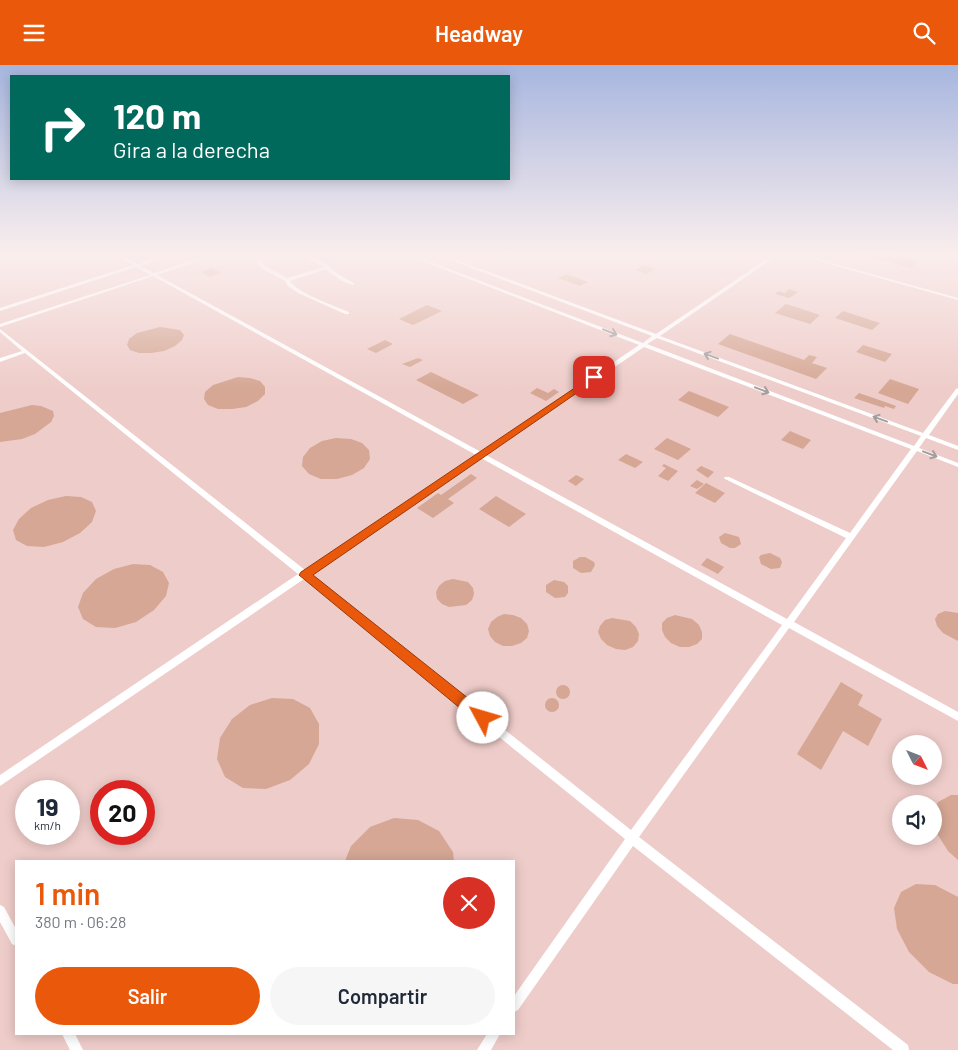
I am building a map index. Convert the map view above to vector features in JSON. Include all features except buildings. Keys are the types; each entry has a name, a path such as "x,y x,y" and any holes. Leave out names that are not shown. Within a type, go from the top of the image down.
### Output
{"lane":[{"path":"0,310 37,298"},
{"path":"0,326 85,298"},
{"path":"196,298 958,717"},
{"path":"313,298 347,313"},
{"path":"521,298 958,465"},
{"path":"556,298 958,448"},
{"path":"0,781 711,298"},
{"path":"0,330 632,837 903,1050"},
{"path":"0,360 26,351"},
{"path":"515,1005 632,837 958,390"},
{"path":"727,478 851,537"},
{"path":"0,911 15,938"},
{"path":"69,1035 77,1050"},
{"path":"483,1050 493,1035"}],"shaded area":[{"path":"0,298 958,298 958,1050 0,1050"}],"route":[{"path":"483,718 305,575 594,377"}]}
